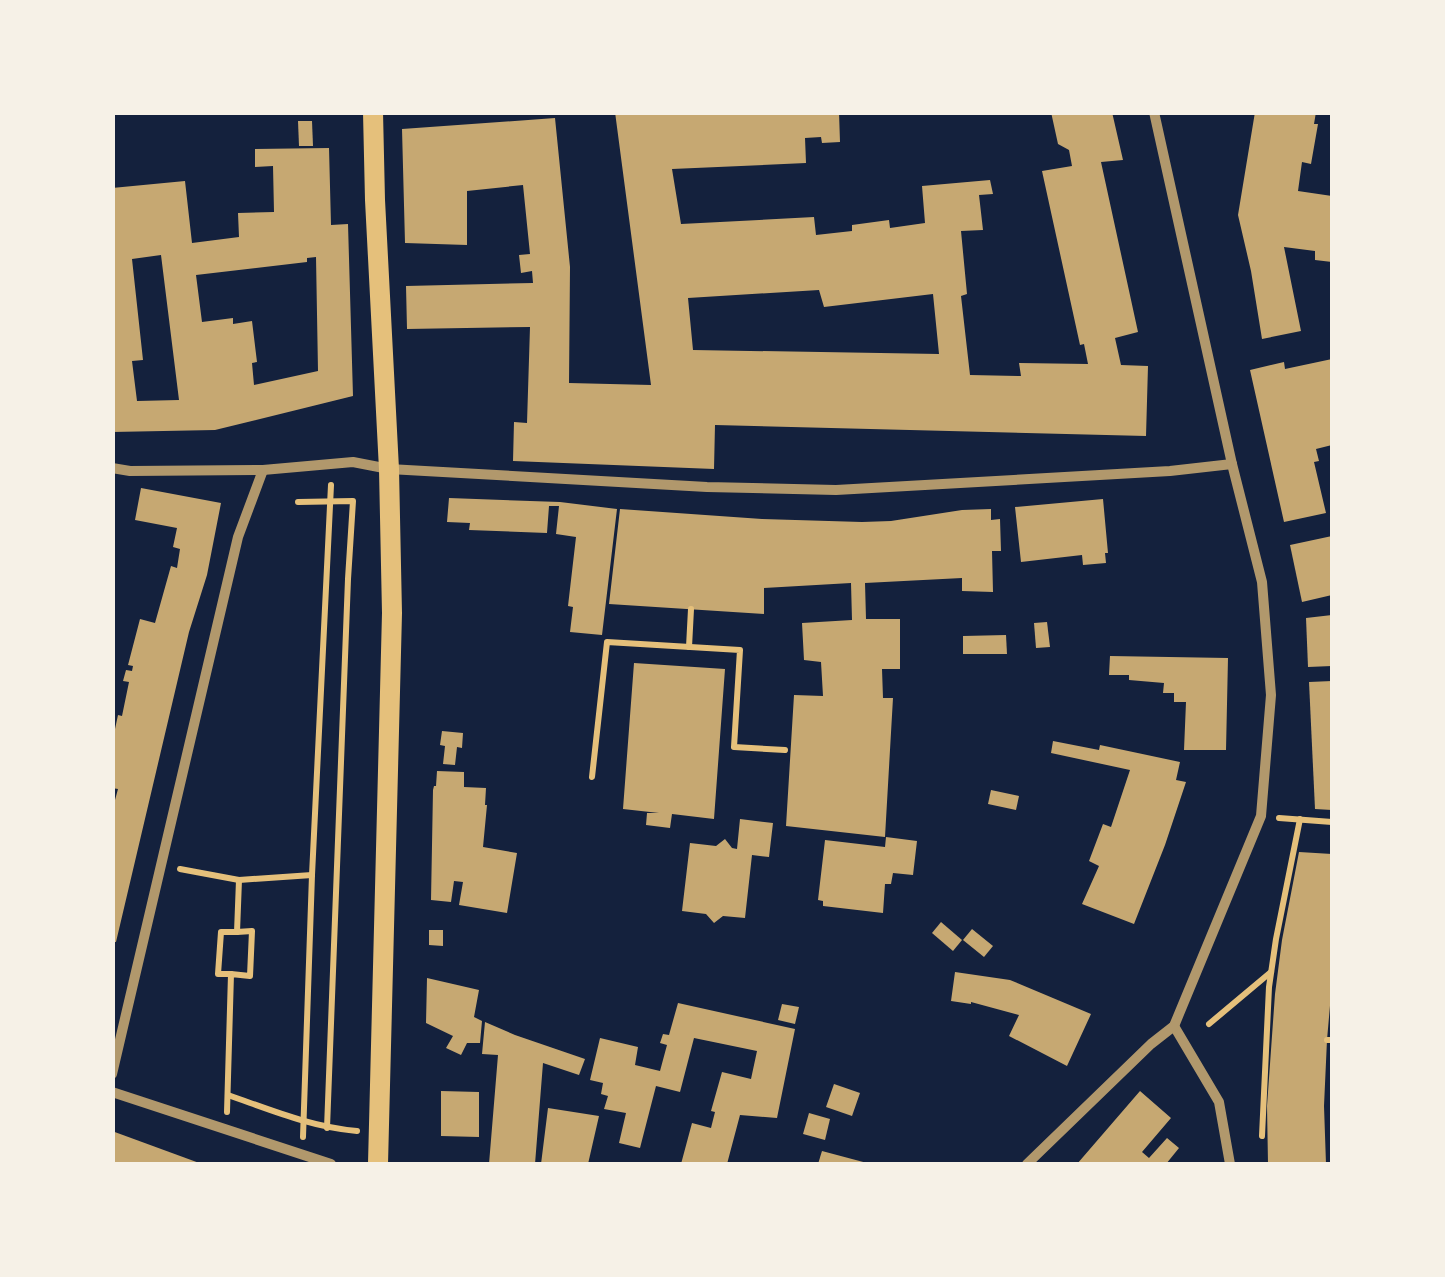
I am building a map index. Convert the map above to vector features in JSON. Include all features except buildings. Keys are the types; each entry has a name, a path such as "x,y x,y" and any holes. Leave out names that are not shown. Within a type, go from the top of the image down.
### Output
{"main road":[{"path":"373,112 392,613 378,1164"}],"street":[{"path":"1027,1164 1174,1026 1261,816 1271,694 1262,582 1154,112"},
{"path":"112,468 264,470 354,462 389,469 707,487 836,490 1232,464"},
{"path":"112,1074 238,537 264,470"},
{"path":"1174,1026 1219,1102 1230,1164"},
{"path":"112,1092 332,1164"}],"path":[{"path":"303,1155 331,464"},
{"path":"298,502 353,502 327,1128"},
{"path":"688,647 691,609"},
{"path":"592,777 607,642 740,650 734,747 785,750"},
{"path":"1261,816 1332,822"},
{"path":"1262,1136 1272,971 1300,819"},
{"path":"162,866 239,880 312,875"},
{"path":"237,932 239,880"},
{"path":"221,932 237,932 252,932 250,976 218,974 221,932"},
{"path":"1209,1024 1272,971"},
{"path":"227,1130 231,974"},
{"path":"228,1096 304,1122 363,1132"}]}
